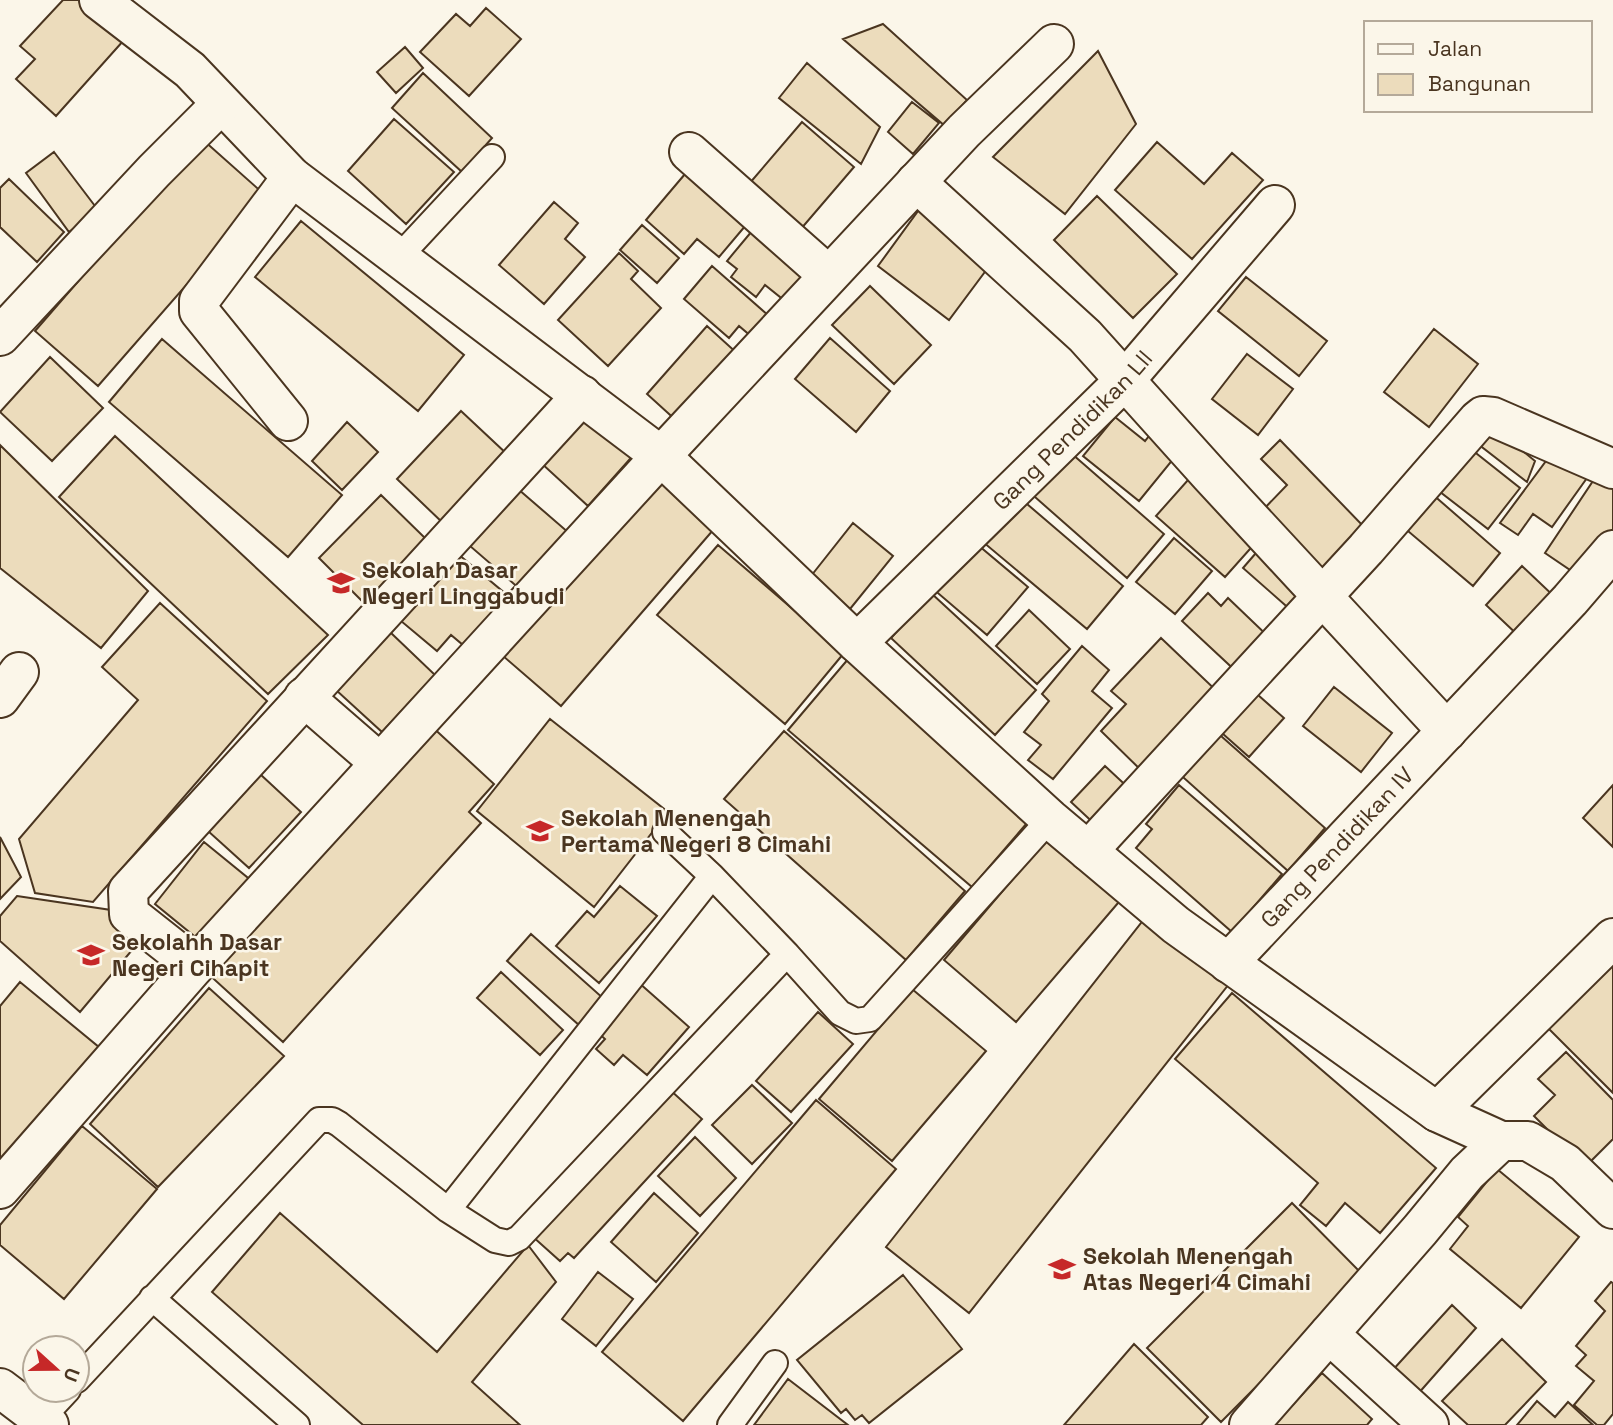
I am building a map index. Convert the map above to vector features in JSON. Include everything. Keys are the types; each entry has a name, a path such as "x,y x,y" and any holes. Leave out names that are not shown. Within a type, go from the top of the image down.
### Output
{"street":[{"path":"99,0 190,70 292,177 661,456 857,643 1050,819 1176,925 1437,1112 1501,1141 1528,1141 1565,1163 1613,1209"},
{"path":"0,1189 195,966 661,456 916,182 1054,44"},
{"path":"0,335 221,104"},
{"path":"689,152 828,275"},
{"path":"288,421 199,311 199,301 292,177"},
{"path":"916,182 1085,336 1321,597 1447,731"},
{"name":"Gang Pendidikan Lll","path":"857,643 1126,379 1275,205"},
{"path":"195,966 129,914 128,891 582,395"},
{"path":"1088,851 1366,549 1472,424 1483,416 1493,417 1613,469"},
{"name":"Gang Pendidikan IV","path":"1228,963 1570,600 1613,550"},
{"path":"304,697 380,763"},
{"path":"1437,1112 1613,938"},
{"path":"1249,1425 1467,1173 1501,1141"},
{"path":"1329,1334 1429,1425"},
{"path":"0,1388 45,1422"}],"lane":[{"path":"399,257 492,157"},
{"path":"665,832 712,876 840,1013 856,1021 870,1019 1050,819"},
{"path":"447,1210 712,876"},
{"path":"91,1365 319,1120 332,1120 339,1124 447,1210 495,1240 509,1243 519,1238 787,954"},
{"path":"152,1298 297,1425"},
{"path":"730,1425 775,1363"},
{"path":"45,1422 58,1404"}],"building":[{"path":"63,0 80,0 124,40 56,116 16,79 35,59 20,46"},
{"path":"486,8 521,39 469,96 420,52 456,14 470,26"},
{"path":"883,24 967,100 945,126 843,39"},
{"path":"405,47 423,68 396,93 377,72"},
{"path":"1098,51 1136,124 1065,214 993,157"},
{"path":"807,63 880,127 861,164 779,98"},
{"path":"423,73 492,138 462,172 392,108"},
{"path":"912,102 939,123 913,154 888,132"},
{"path":"394,119 454,172 406,224 348,171"},
{"path":"802,122 854,167 800,230 749,184"},
{"path":"202,139 265,195 98,386 35,331"},
{"path":"1157,142 1204,184 1232,153 1263,180 1192,259 1115,190"},
{"path":"54,152 98,210 69,232 26,173"},
{"path":"685,174 746,225 719,257 697,239 684,254 646,220"},
{"path":"9,179 64,232 37,262 0,227 0,188"},
{"path":"1097,196 1177,274 1133,318 1054,240"},
{"path":"554,202 578,223 565,239 585,257 544,304 499,265"},
{"path":"921,207 993,261 949,320 878,266"},
{"path":"301,221 464,355 418,411 255,277"},
{"path":"642,225 679,258 657,283 620,250"},
{"path":"752,231 806,274 785,301 765,285 756,297 731,277 737,269 727,261"},
{"path":"619,253 638,271 631,279 661,308 608,366 558,320"},
{"path":"712,266 769,316 752,337 739,326 729,338 684,299"},
{"path":"1246,277 1327,341 1299,376 1218,311"},
{"path":"870,286 931,345 894,384 832,325"},
{"path":"707,326 739,355 679,423 647,394"},
{"path":"1434,329 1478,364 1429,427 1384,392"},
{"path":"830,338 890,391 856,432 795,379"},
{"path":"162,339 342,495 288,557 109,402"},
{"path":"1247,354 1293,389 1258,435 1212,399"},
{"path":"50,357 103,408 52,461 0,412"},
{"path":"589,406 638,450 588,506 540,462"},
{"path":"461,411 509,456 444,524 397,479"},
{"path":"1115,417 1145,441 1153,431 1179,452 1139,501 1083,456"},
{"path":"347,422 378,452 342,490 312,461"},
{"path":"1492,426 1535,461 1527,482 1478,444"},
{"path":"115,436 328,635 268,694 59,497"},
{"path":"1280,440 1366,529 1319,576 1259,514 1287,485 1261,459"},
{"path":"0,445 148,591 101,648 0,568"},
{"path":"1467,446 1520,488 1488,529 1435,488"},
{"path":"1064,447 1164,534 1127,578 1027,490"},
{"path":"1552,453 1587,478 1552,527 1533,514 1518,535 1500,523"},
{"path":"648,471 714,529 561,706 495,649"},
{"path":"1196,471 1258,540 1225,577 1156,516"},
{"path":"1597,475 1613,486 1613,532 1582,578 1545,553"},
{"path":"518,489 569,533 521,590 470,546"},
{"path":"1431,493 1500,553 1473,586 1402,526"},
{"path":"381,495 427,540 365,604 319,558"},
{"path":"1020,498 1123,586 1087,629 983,542"},
{"path":"853,523 893,556 850,609 811,576"},
{"path":"1174,538 1212,571 1175,614 1136,582"},
{"path":"972,540 1028,587 987,635 932,588"},
{"path":"718,545 844,653 785,724 657,615"},
{"path":"1262,546 1311,590 1293,612 1243,568"},
{"path":"458,554 512,599 469,650 451,635 437,651 401,621"},
{"path":"1522,566 1559,601 1523,640 1486,605"},
{"path":"931,593 1036,690 995,735 891,638"},
{"path":"1208,593 1221,606 1228,598 1273,641 1240,675 1182,621"},
{"path":"160,603 267,701 93,902 35,893 19,839 138,700 102,667"},
{"path":"1029,610 1070,649 1037,684 996,646"},
{"path":"390,632 435,675 382,732 336,690"},
{"path":"1161,638 1223,697 1148,777 1101,731 1126,704 1111,691"},
{"path":"1082,646 1109,670 1092,691 1112,708 1053,779 1028,760 1041,745 1024,732 1049,701 1042,694"},
{"path":"849,658 1033,816 972,887 788,730"},
{"path":"1249,687 1284,718 1249,757 1214,726"},
{"path":"1334,687 1392,733 1361,772 1303,726"},
{"path":"550,719 668,812 594,907 477,811"},
{"path":"428,723 494,784 469,812 481,823 283,1042 205,971"},
{"path":"1212,728 1325,828 1288,871 1175,770"},
{"path":"784,731 965,891 906,960 724,799"},
{"path":"1105,766 1134,793 1100,829 1071,802"},
{"path":"260,774 301,812 249,868 208,831"},
{"path":"1179,785 1282,874 1232,932 1136,848 1152,829 1146,824"},
{"path":"1613,785 1613,847 1583,818"},
{"path":"1051,834 1124,896 1016,1022 944,960"},
{"path":"0,837 21,877 0,899"},
{"path":"204,842 253,882 204,944 155,904"},
{"path":"620,886 657,916 599,983 556,946 587,911 594,917"},
{"path":"17,896 111,910 138,943 80,1012 0,941 0,916"},
{"path":"1145,918 1229,984 969,1313 886,1247"},
{"path":"531,934 604,999 580,1026 507,961"},
{"path":"1613,963 1613,1093 1548,1028"},
{"path":"501,972 563,1030 540,1055 477,998"},
{"path":"20,982 100,1048 0,1169 0,1006"},
{"path":"638,982 689,1027 647,1075 623,1055 614,1065 596,1049 605,1039 595,1030"},
{"path":"209,988 284,1056 158,1187 90,1124"},
{"path":"912,989 986,1051 892,1161 819,1099"},
{"path":"1232,993 1436,1168 1380,1233 1345,1203 1326,1226 1300,1205 1318,1183 1175,1059"},
{"path":"818,1012 853,1044 791,1112 756,1081"},
{"path":"1566,1052 1613,1100 1613,1139 1585,1167 1534,1116 1555,1095 1538,1079"},
{"path":"752,1085 792,1123 752,1164 712,1125"},
{"path":"668,1088 702,1119 574,1258 568,1253 560,1261 532,1236"},
{"path":"816,1100 896,1169 683,1421 602,1352"},
{"path":"82,1126 157,1189 64,1299 0,1245 0,1225"},
{"path":"695,1137 736,1178 700,1216 658,1176"},
{"path":"1497,1169 1579,1237 1521,1308 1450,1249 1468,1226 1458,1217"},
{"path":"654,1193 698,1233 656,1282 611,1242"},
{"path":"1292,1203 1365,1277 1221,1422 1147,1348"},
{"path":"280,1213 437,1352 528,1245 556,1282 472,1382 520,1425 363,1425 212,1292"},
{"path":"598,1272 633,1299 596,1346 562,1319"},
{"path":"903,1275 962,1349 869,1423 862,1415 855,1420 846,1409 841,1413 797,1360"},
{"path":"1611,1282 1613,1414 1604,1425 1597,1425 1574,1405 1594,1381 1576,1366 1586,1355 1576,1346 1605,1311 1595,1301"},
{"path":"1452,1305 1476,1328 1417,1395 1391,1372"},
{"path":"1502,1339 1546,1382 1505,1425 1468,1425 1442,1401"},
{"path":"1134,1344 1208,1417 1201,1425 1064,1425"},
{"path":"1322,1373 1372,1419 1367,1425 1274,1425"},
{"path":"788,1379 848,1425 754,1425"},
{"path":"1537,1401 1555,1417 1568,1402 1593,1425 1517,1425"}],"place":[{"name":"Sekolah Dasar Negeri Linggabudi","path":"341,583"},
{"name":"Sekolah Menengah Pertama Negeri 8 Cimahi","path":"540,831"},
{"name":"Sekolahh Dasar Negeri Cihapit","path":"91,955"},
{"name":"Sekolah Menengah Atas Negeri 4 Cimahi","path":"1062,1269"}]}
